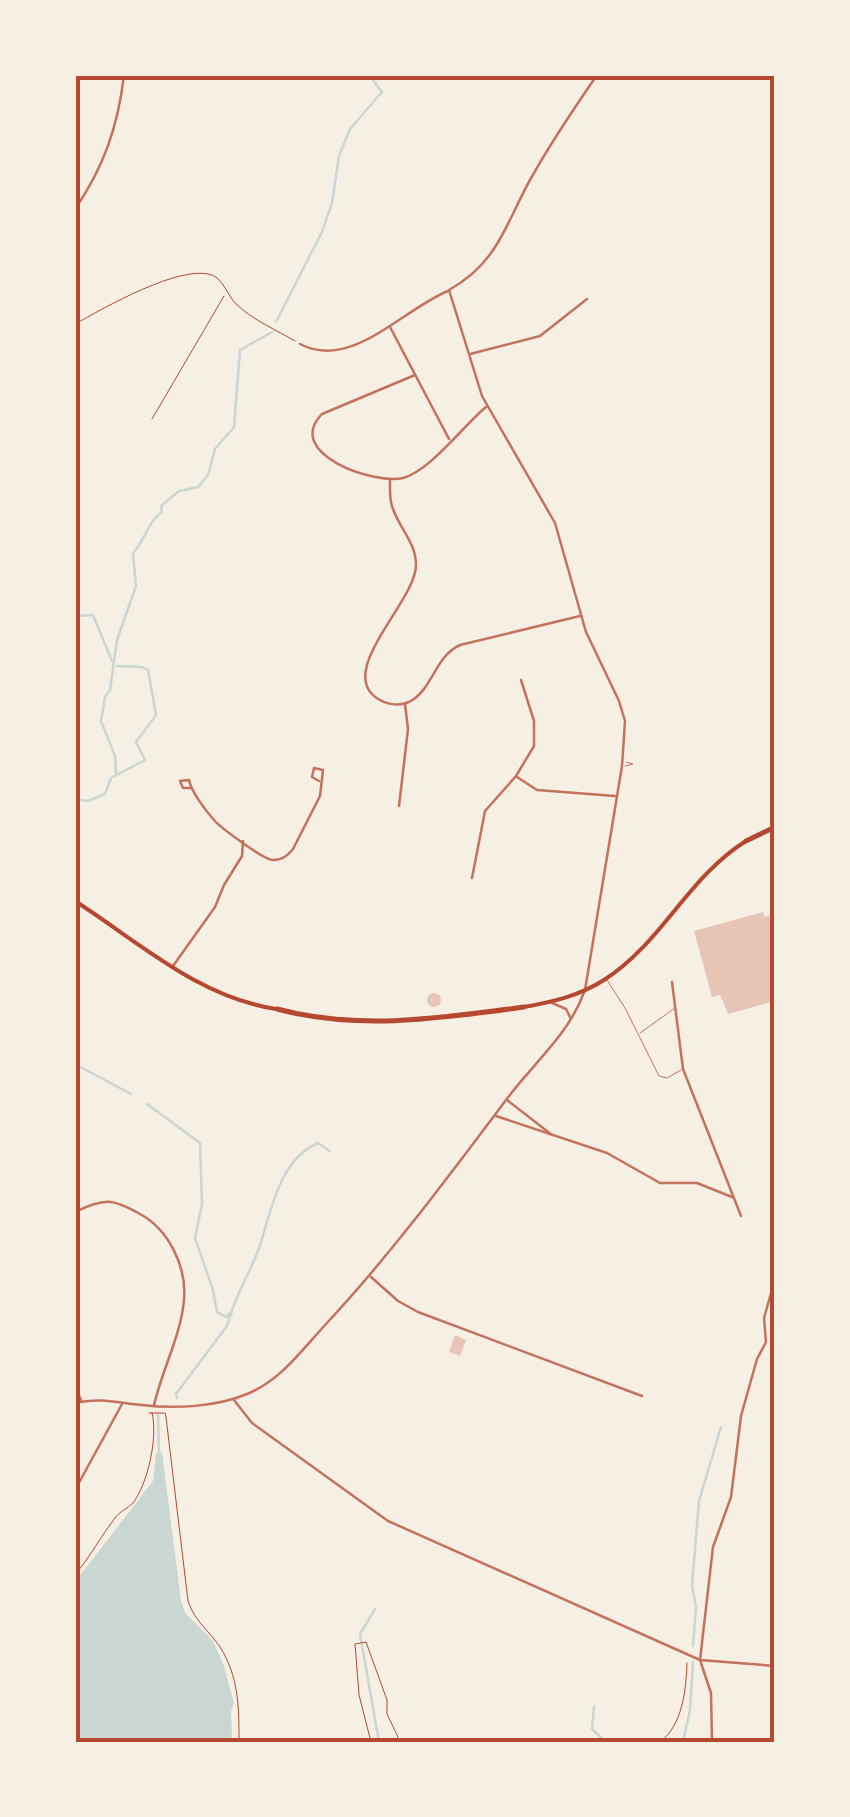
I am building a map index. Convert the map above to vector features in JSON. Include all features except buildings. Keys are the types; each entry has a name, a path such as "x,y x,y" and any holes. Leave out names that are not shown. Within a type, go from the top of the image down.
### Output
{"highway":[{"path":"746,841 775,827"},
{"path":"277,1009 346,1019 409,1021 524,1007"}],"main road":[{"path":"524,1007 584,990 606,978 642,946 711,866 746,841"},
{"path":"75,901 172,967 223,995 277,1009"}],"street":[{"path":"75,210 110,143 124,75"},
{"path":"300,344 314,351 339,350 357,344 449,290 483,265 497,249 533,174 598,75"},
{"path":"75,1403 153,1406 233,1399 278,1376 418,1220 506,1099 572,1021 584,990 622,764 626,731 623,710 581,616 551,514 487,406 449,290"},
{"path":"468,354 540,336 586,299"},
{"path":"388,324 449,441"},
{"path":"415,376 322,414 314,422 313,442 319,453 390,479 415,473 487,406"},
{"path":"390,479 392,506 414,548 416,574 370,655 364,674 376,698 405,704 422,691 439,662 453,648 581,616"},
{"path":"472,878 485,811 516,776 536,734 521,680"},
{"path":"400,806 408,729 405,704"},
{"path":"516,776 538,790 617,796"},
{"path":"190,788 217,823 256,854 271,860 288,856 320,796 320,781"},
{"path":"172,967 215,907 242,856 244,841"},
{"path":"242,856 256,854"},
{"path":"672,982 684,1069 741,1216"},
{"path":"550,1002 566,1009 572,1021"},
{"path":"506,1099 553,1136"},
{"path":"494,1116 625,1161 660,1183 688,1181 732,1198"},
{"path":"75,1212 104,1200 114,1202 150,1219 170,1240 185,1298 153,1406"},
{"path":"370,1276 418,1313 642,1396"},
{"path":"712,1742 711,1693 700,1660 713,1547 731,1496 747,1388 766,1342 764,1318 775,1279"},
{"path":"766,1342 775,1343"},
{"path":"75,1386 81,1402"},
{"path":"233,1399 252,1423 388,1521 700,1660 775,1666"},
{"path":"75,1490 122,1402"}],"lane":[{"path":"606,978 659,1076 667,1078 684,1069"},
{"path":"638,1035 676,1007"}],"path":[{"path":"75,324 150,285 212,275 239,307 300,344"},
{"path":"152,419 226,293"},
{"path":"146,1411 166,1416 188,1600 191,1611 219,1646 234,1676 239,1742"},
{"path":"75,1575 116,1515 138,1494 152,1457 152,1414"},
{"path":"371,1742 359,1695 355,1644 364,1642 387,1700 386,1714 398,1737 393,1742"},
{"path":"660,1742 669,1736 686,1691 688,1655"}],"shaded area":[{"path":"162,1452 181,1601 185,1613 213,1641 224,1666 234,1703 232,1742 75,1742 75,1582 153,1481 156,1453"}],"waterway":[{"path":"276,322 322,232 332,203 339,156 350,129 382,92 369,75"},
{"path":"116,774 115,756 101,721 117,640 136,586 133,553 162,512 161,506 179,491 198,487 208,475 215,449 234,427 240,350 272,332"},
{"path":"75,616 93,615 112,661"},
{"path":"75,799 88,801 105,794 111,778 145,760 136,742 156,715 148,670 117,666"},
{"path":"75,1064 131,1094"},
{"path":"147,1104 200,1143 202,1204 195,1238 217,1312 226,1317 232,1311 227,1326 176,1394 177,1398"},
{"path":"232,1310 284,1176 304,1151 318,1143 330,1151"},
{"path":"158,1414 159,1453"},
{"path":"693,1646 696,1607 692,1586 699,1501 721,1427"},
{"path":"375,1609 360,1634 379,1742"},
{"path":"683,1742 693,1662"},
{"path":"594,1706 592,1729 606,1742"}]}
